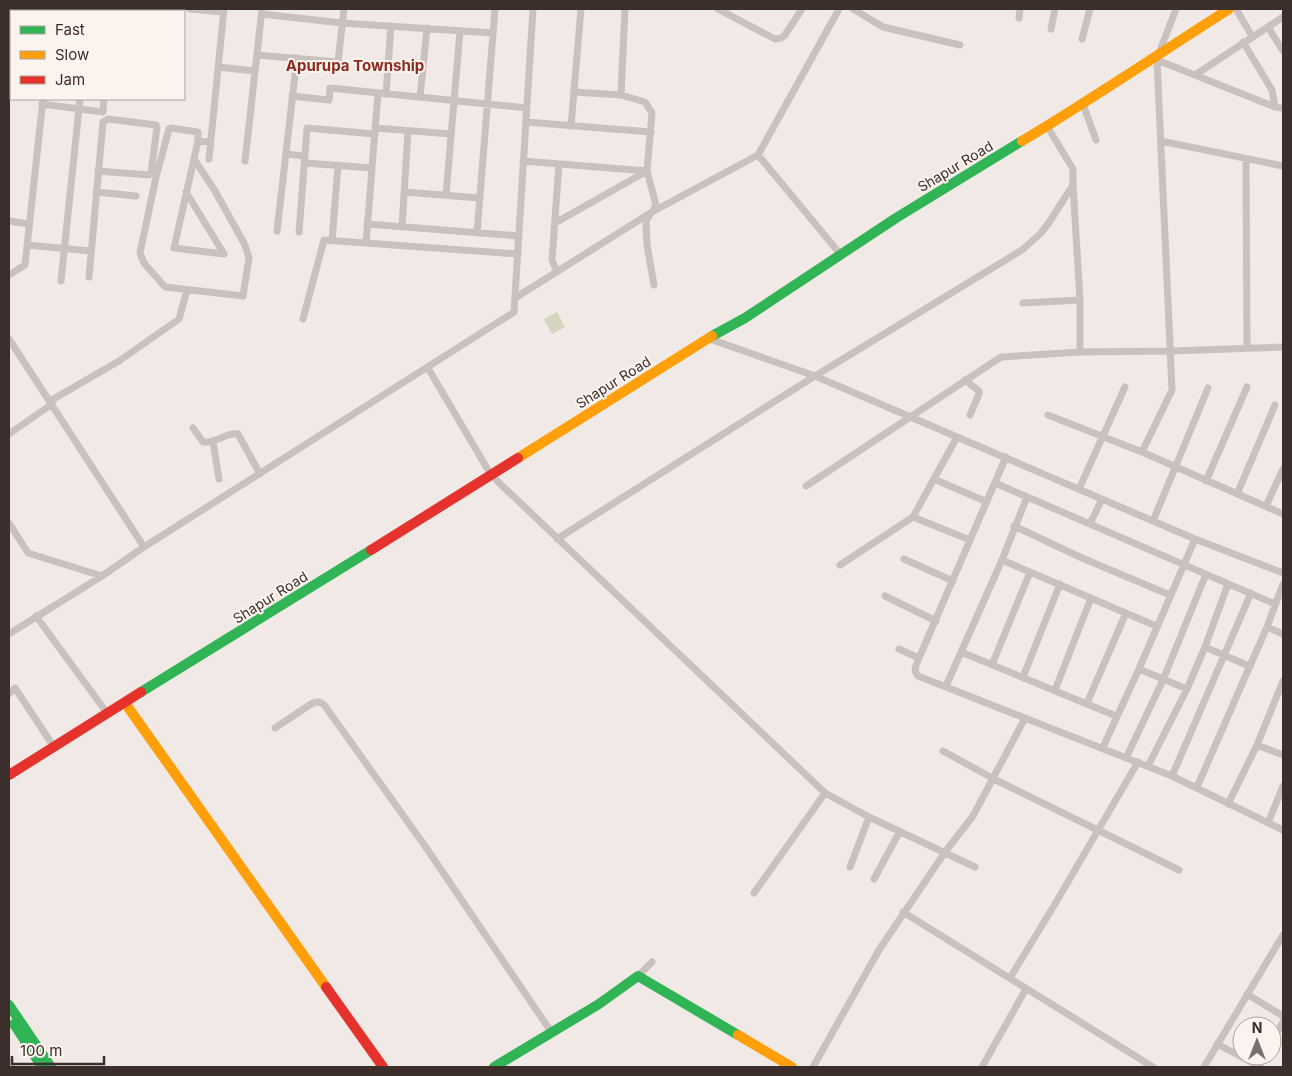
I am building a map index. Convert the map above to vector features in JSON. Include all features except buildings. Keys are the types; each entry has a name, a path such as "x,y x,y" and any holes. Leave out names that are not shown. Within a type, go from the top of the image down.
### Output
{"street":[{"path":"190,9 223,10 209,159"},
{"path":"257,54 338,62 344,9"},
{"path":"478,233 495,9"},
{"path":"9,634 514,312 533,9"},
{"path":"571,126 581,9"},
{"path":"621,96 625,9"},
{"path":"718,9 774,38 781,38 802,9"},
{"path":"515,298 652,212 758,156 839,9"},
{"path":"853,9 883,27 960,45"},
{"path":"1018,18 1020,9"},
{"path":"1051,29 1056,9"},
{"path":"1082,38 1090,9"},
{"path":"1142,452 1172,390 1157,56 1175,9 1167,9"},
{"name":"Shapur Road","path":"9,775 708,338 744,318 896,218 1083,104 1229,9"},
{"path":"1236,9 1252,36"},
{"path":"245,161 262,11 342,24 493,33"},
{"path":"1195,75 1283,17"},
{"path":"366,243 375,131 391,26"},
{"path":"1268,27 1283,51"},
{"path":"420,97 427,28"},
{"path":"446,195 460,31"},
{"path":"1243,42 1272,90 1275,107"},
{"path":"1157,56 1195,75 1275,107 1283,108"},
{"path":"277,231 297,58"},
{"path":"218,67 255,71"},
{"path":"292,96 329,100 330,88 527,108"},
{"path":"574,92 621,96 645,102 652,113 647,171 656,205 646,221 647,245 654,286"},
{"path":"61,281 80,100"},
{"path":"9,275 25,265 42,102 102,112 104,100"},
{"path":"1083,104 1096,140"},
{"path":"89,277 96,192 98,171 103,122 105,120 156,125 151,174 98,171"},
{"path":"526,122 651,132"},
{"path":"1047,126 1073,169 1080,300 1080,352"},
{"path":"298,232 308,128 451,134"},
{"path":"194,159 215,191 245,245 250,258 243,296 165,287 144,263 140,249 169,129 211,133"},
{"path":"402,227 408,131"},
{"path":"186,192 224,254 174,248 186,192 198,141 198,132"},
{"path":"198,141 210,142"},
{"path":"1162,141 1283,166"},
{"path":"286,154 305,160 372,168"},
{"path":"758,156 842,255"},
{"path":"1246,159 1247,348"},
{"path":"523,161 647,171"},
{"path":"557,272 552,260 559,164"},
{"path":"332,241 338,165"},
{"path":"555,223 647,171"},
{"path":"558,539 815,376 1022,250 1048,224 1073,185"},
{"path":"96,192 136,196"},
{"path":"404,192 480,198"},
{"path":"9,221 29,224"},
{"path":"367,224 519,236"},
{"path":"303,319 324,240 518,254"},
{"path":"27,245 91,251"},
{"path":"9,434 51,403 119,361 179,319 187,290"},
{"path":"1023,304 1080,300"},
{"path":"708,338 815,376 1195,539 1283,573"},
{"path":"9,339 144,547"},
{"path":"806,486 1001,357 1080,352 1283,347"},
{"path":"428,368 491,475 825,793 869,817 975,866"},
{"path":"966,380 980,394 970,415"},
{"path":"1079,489 1125,387"},
{"path":"1206,481 1247,387"},
{"path":"1153,521 1174,466 1208,388"},
{"path":"1237,494 1275,405"},
{"path":"1048,415 1142,452 1283,514"},
{"path":"193,428 203,442 212,442 233,433 238,434 260,474"},
{"path":"840,565 913,517 957,437"},
{"path":"212,442 219,478"},
{"path":"1006,458 919,658 915,669 918,676 1103,747 1172,776 1283,830"},
{"path":"1266,506 1283,469"},
{"path":"934,479 987,502"},
{"path":"995,483 1275,604"},
{"path":"946,686 1002,560 1027,497"},
{"path":"1090,524 1102,499"},
{"path":"913,517 970,540"},
{"path":"9,523 28,553 102,576"},
{"path":"1014,526 1082,558 1170,595"},
{"path":"1103,747 1195,539"},
{"path":"904,559 953,581"},
{"path":"1002,560 1156,626"},
{"path":"992,665 1030,572"},
{"path":"1126,758 1163,680 1206,574"},
{"path":"1023,677 1060,584"},
{"path":"1148,766 1187,689 1228,584"},
{"path":"1196,787 1267,627 1283,584"},
{"path":"1172,776 1251,593"},
{"path":"885,596 936,621"},
{"path":"1055,690 1091,598"},
{"path":"1086,703 1126,613"},
{"path":"36,616 107,713"},
{"path":"1267,627 1283,634"},
{"path":"1205,647 1249,666"},
{"path":"899,649 919,658"},
{"path":"961,652 1116,716"},
{"path":"1139,669 1187,689"},
{"path":"1228,804 1257,745 1283,681"},
{"path":"10,692 15,688 54,747"},
{"path":"275,728 316,701 321,702 425,846 552,1032"},
{"path":"125,702 383,1067"},
{"path":"813,1067 879,950 903,912 973,816 1025,718"},
{"path":"1257,745 1283,754"},
{"path":"943,751 994,779 1179,870"},
{"path":"1010,978 1138,762"},
{"path":"1268,823 1283,786"},
{"path":"754,893 825,793"},
{"path":"850,867 869,817"},
{"path":"874,880 900,831"},
{"path":"903,912 1153,1067"},
{"path":"1204,1067 1283,935"},
{"path":"494,1067 599,1004 638,976 652,962"},
{"path":"638,976 792,1067"},
{"path":"982,1067 1026,989"},
{"path":"1247,994 1283,1016"},
{"path":"9,1005 51,1067"},
{"path":"10,1021 42,1067"},
{"path":"1217,1044 1232,1052"},
{"path":"9,1062 12,1067"}],"green space":[{"path":"557,312 565,327 552,334 544,319"}],"traffic: fast":[{"path":"712,336 745,318 896,218 1022,141"},
{"path":"141,692 371,550"},
{"path":"494,1067 599,1004 638,976 738,1035"},
{"path":"9,1005 51,1067"},
{"path":"14,1024 42,1067"}],"traffic: slow":[{"path":"1022,141 1229,9"},
{"path":"518,458 712,336"},
{"path":"125,703 326,987"},
{"path":"738,1035 792,1067"}],"traffic: jam":[{"path":"371,550 518,458"},
{"path":"9,775 141,692"},
{"path":"326,987 383,1067"}],"district":[{"name":"Apurupa Township","path":"355,65"}]}
